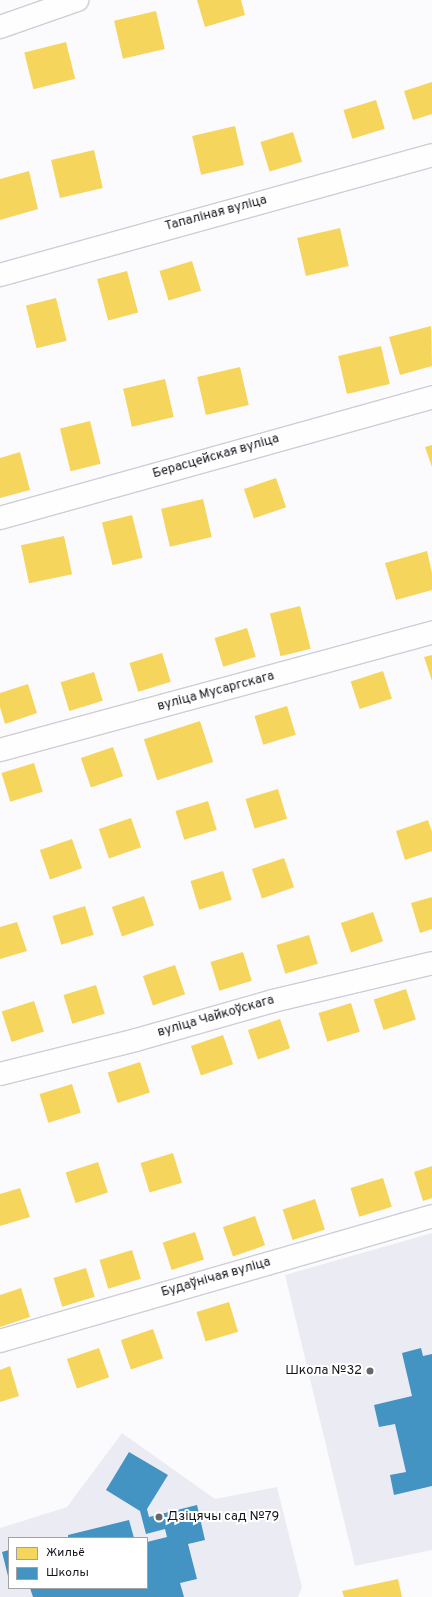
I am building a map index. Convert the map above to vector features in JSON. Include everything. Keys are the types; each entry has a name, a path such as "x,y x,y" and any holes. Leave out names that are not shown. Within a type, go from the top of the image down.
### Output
{"street":[{"path":"0,26 77,0"},
{"name":"Тапаліная вуліца","path":"0,275 432,155"},
{"name":"Берасцейская вуліца","path":"0,518 432,397"},
{"name":"вуліца Мусаргскага","path":"0,750 432,633"},
{"name":"вуліца Чайкоўскага","path":"0,1074 136,1040 273,1001 432,963"},
{"name":"Будаўнічая вуліца","path":"0,1341 432,1216"}],"shaded area":[{"name":"Школа №32","path":"432,1233 432,1550 355,1566 285,1275"},
{"name":"Дзіцячы сад №79","path":"122,1433 215,1499 277,1487 302,1587 298,1597 0,1597 0,1528 67,1507"}],"building: Жильё":[{"path":"197,0 241,0 245,15 205,27"},
{"path":"156,11 165,49 123,59 114,21"},
{"path":"66,42 75,79 33,89 24,52"},
{"path":"432,82 432,114 413,120 404,91"},
{"path":"376,100 385,129 352,139 343,110"},
{"path":"235,126 244,165 201,175 192,136"},
{"path":"293,132 302,162 270,172 260,142"},
{"path":"94,150 103,188 60,198 51,160"},
{"path":"29,171 38,209 0,220 0,179"},
{"path":"340,228 349,266 306,276 297,238"},
{"path":"192,261 201,291 169,301 159,271"},
{"path":"127,271 138,313 108,321 97,279"},
{"path":"56,298 67,341 37,348 26,305"},
{"path":"431,326 432,366 400,375 389,337"},
{"path":"381,346 390,384 347,394 338,356"},
{"path":"240,367 249,405 206,415 197,377"},
{"path":"165,379 174,417 132,427 123,389"},
{"path":"90,421 101,464 71,471 60,428"},
{"path":"432,445 432,467 425,447"},
{"path":"20,452 30,490 0,498 0,458"},
{"path":"276,478 286,507 254,518 244,489"},
{"path":"203,499 212,537 170,547 161,509"},
{"path":"132,515 143,558 113,565 102,522"},
{"path":"64,536 72,574 29,583 21,545"},
{"path":"427,551 432,573 432,590 396,600 385,563"},
{"path":"300,606 311,649 281,656 270,613"},
{"path":"247,628 256,657 223,667 214,638"},
{"path":"162,653 171,682 138,692 129,663"},
{"path":"432,655 432,681 424,657"},
{"path":"383,671 392,699 360,709 351,682"},
{"path":"94,672 103,701 69,711 61,682"},
{"path":"28,684 37,713 5,724 0,707 0,693"},
{"path":"287,706 296,735 263,745 254,716"},
{"path":"200,721 213,762 157,780 144,739"},
{"path":"113,747 123,776 91,787 81,758"},
{"path":"34,763 43,792 10,802 1,773"},
{"path":"278,789 287,819 255,829 245,799"},
{"path":"208,801 217,830 184,840 175,811"},
{"path":"131,818 141,847 109,858 99,829"},
{"path":"428,820 432,832 432,851 405,860 396,831"},
{"path":"72,839 82,868 50,879 40,850"},
{"path":"284,858 294,887 262,898 252,869"},
{"path":"223,871 232,900 199,910 190,881"},
{"path":"144,896 154,925 122,936 112,907"},
{"path":"432,897 432,929 420,933 411,903"},
{"path":"85,906 94,935 61,945 52,916"},
{"path":"373,912 383,941 351,952 341,923"},
{"path":"17,922 27,951 0,959 0,927"},
{"path":"309,935 318,964 285,974 276,945"},
{"path":"243,952 252,981 219,991 210,962"},
{"path":"175,965 185,994 153,1005 143,976"},
{"path":"96,985 105,1014 72,1024 63,995"},
{"path":"406,989 416,1019 384,1030 374,1000"},
{"path":"34,1001 44,1031 12,1042 2,1012"},
{"path":"351,1003 360,1032 327,1042 318,1013"},
{"path":"280,1019 290,1048 258,1059 248,1030"},
{"path":"223,1035 233,1064 201,1075 191,1046"},
{"path":"140,1062 150,1092 118,1103 108,1073"},
{"path":"72,1084 81,1113 48,1123 39,1094"},
{"path":"173,1153 182,1183 150,1193 140,1163"},
{"path":"98,1162 108,1192 76,1203 66,1173"},
{"path":"432,1166 432,1198 423,1201 414,1172"},
{"path":"383,1178 392,1207 359,1217 350,1188"},
{"path":"20,1188 30,1217 0,1226 0,1194"},
{"path":"315,1199 325,1229 293,1240 283,1210"},
{"path":"255,1216 265,1245 233,1256 223,1227"},
{"path":"195,1232 204,1260 172,1270 163,1243"},
{"path":"132,1250 141,1279 108,1289 99,1260"},
{"path":"86,1268 95,1297 62,1307 53,1278"},
{"path":"21,1288 30,1317 0,1327 0,1295"},
{"path":"229,1302 238,1332 206,1342 196,1312"},
{"path":"153,1329 163,1358 131,1369 121,1340"},
{"path":"99,1348 109,1377 77,1388 67,1359"},
{"path":"10,1366 19,1396 0,1402 0,1370"},
{"path":"398,1579 402,1597 344,1597 342,1591"}],"building: Школы":[{"path":"421,1348 423,1356 432,1354 432,1486 394,1495 390,1475 406,1472 395,1424 379,1427 374,1405 412,1396 402,1353"},
{"path":"129,1452 168,1475 147,1509 149,1517 197,1505 205,1540 188,1544 197,1579 180,1583 184,1597 33,1597 30,1589 148,1589 148,1542 167,1537 165,1529 146,1534 140,1511 106,1490"},
{"path":"129,1520 134,1537 68,1537 68,1535"},
{"path":"8,1550 8,1576 2,1552"}],"place":[{"name":"Школа №32","path":"370,1371"},
{"name":"Дзіцячы сад №79","path":"159,1517"}]}
